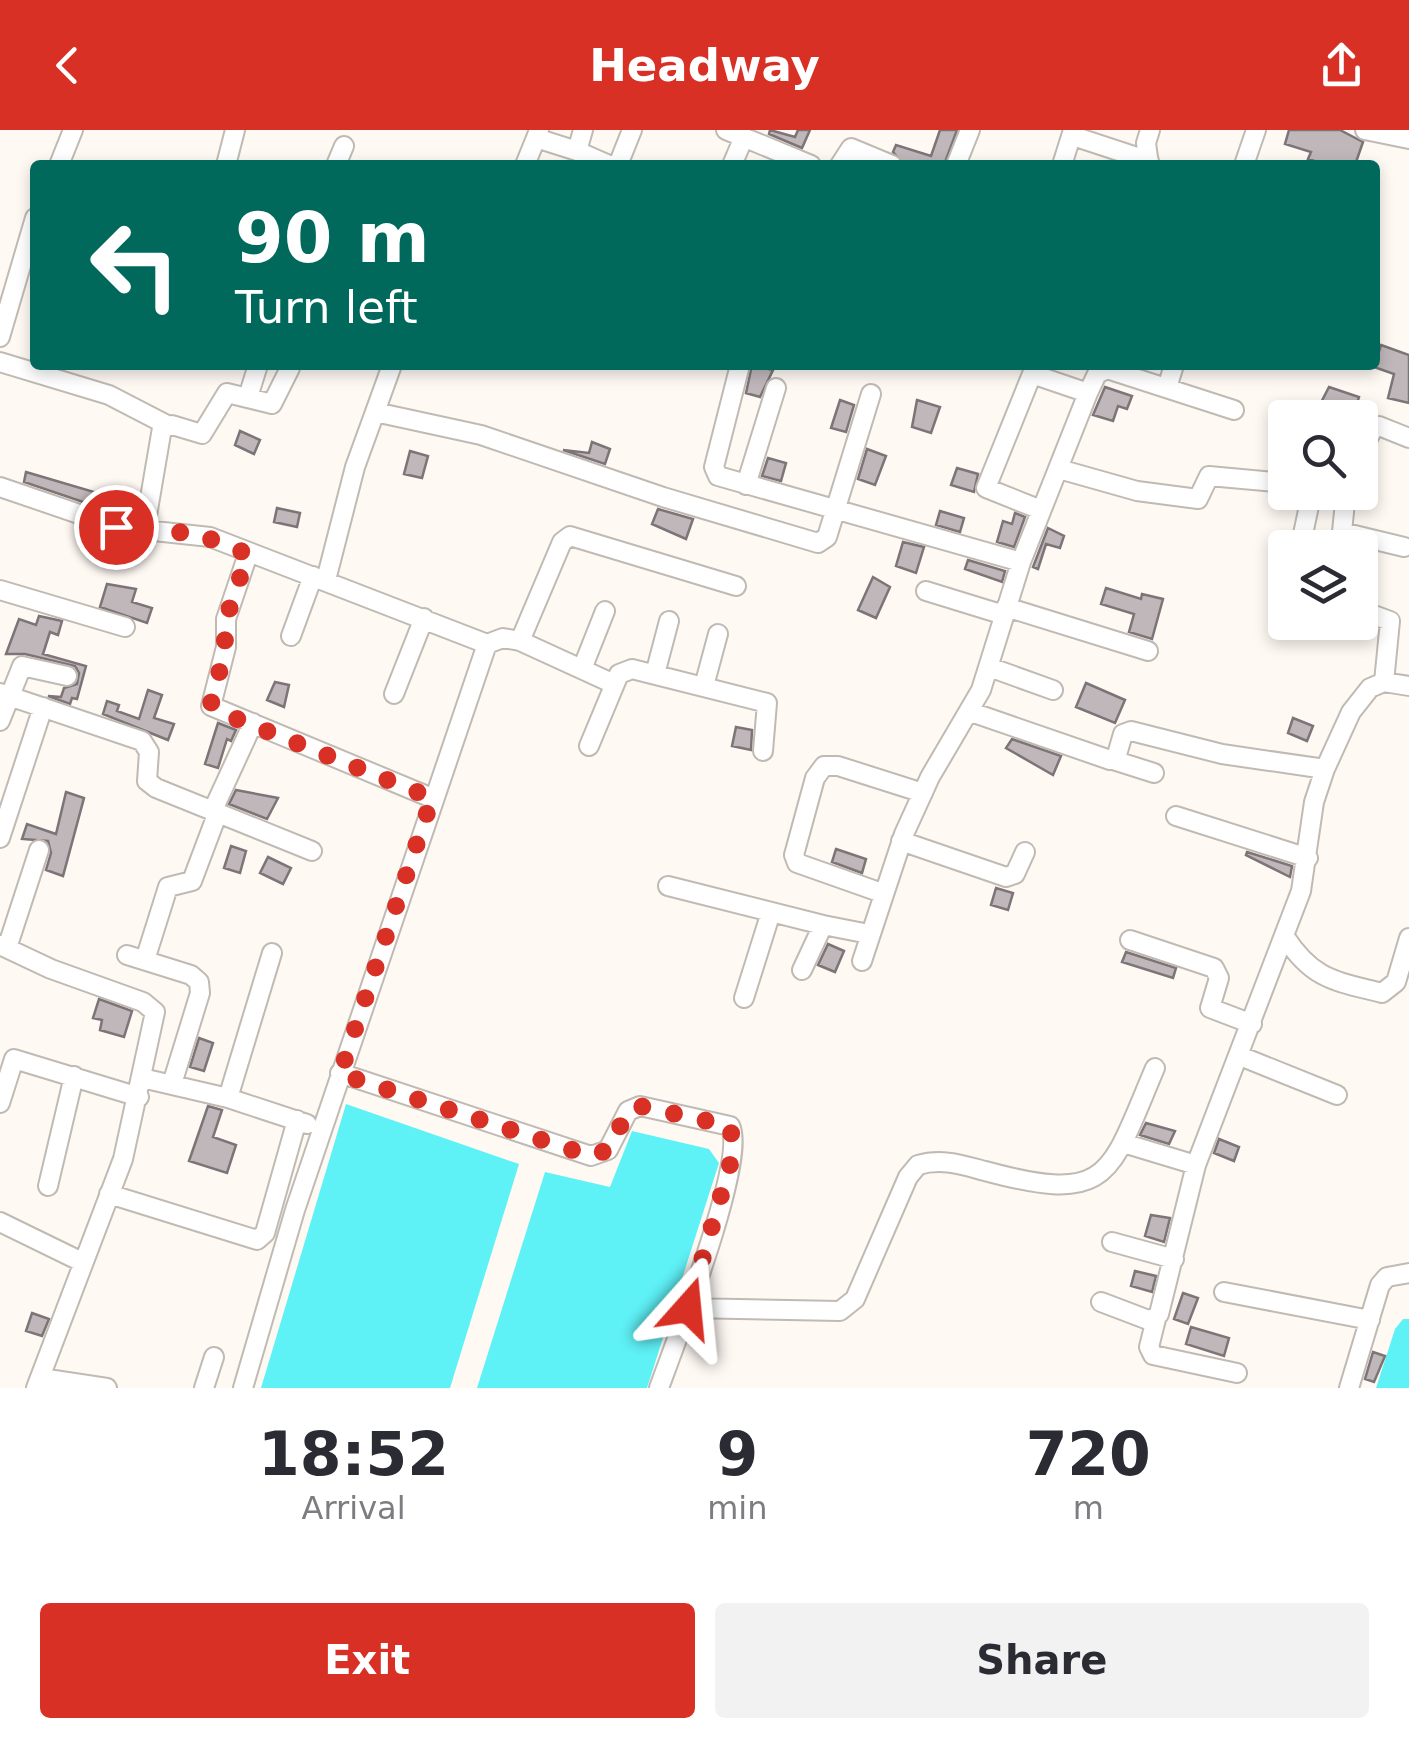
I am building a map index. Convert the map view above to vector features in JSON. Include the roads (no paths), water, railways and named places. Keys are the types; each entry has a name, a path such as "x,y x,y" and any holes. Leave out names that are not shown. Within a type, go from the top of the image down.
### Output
{"street":[{"path":"61,160 73,130"},
{"path":"227,160 234,130"},
{"path":"577,151 584,130"},
{"path":"620,160 632,130"},
{"path":"726,130 799,160"},
{"path":"958,160 970,130"},
{"path":"1149,160 1150,130"},
{"path":"1246,160 1256,130"},
{"path":"1365,130 1400,135"},
{"path":"1064,160 1073,133 1141,160"},
{"path":"526,160 538,134 598,160"},
{"path":"734,160 744,138"},
{"path":"338,160 344,146"},
{"path":"844,160 852,148 880,160"},
{"path":"0,337 30,235"},
{"path":"0,362 108,395 166,425 202,434 226,393 276,402 289,370"},
{"path":"248,397 256,370"},
{"path":"291,636 319,578 390,370"},
{"path":"739,370 714,467 718,476 1022,562"},
{"path":"1034,370 986,488 1041,510"},
{"path":"1036,370 1088,393"},
{"path":"862,961 901,841 923,794 971,712 1041,510 1088,393 1097,374 1105,370"},
{"path":"1110,370 1234,410"},
{"path":"1166,388 1172,370"},
{"path":"746,485 776,388"},
{"path":"375,412 481,435 811,542 823,541 836,510 871,394"},
{"path":"144,533 159,436 166,425"},
{"path":"1378,427 1409,438"},
{"path":"1059,469 1136,492 1198,500 1209,476 1268,481"},
{"path":"0,488 144,533 193,532 487,644 503,638 520,641 614,684"},
{"path":"1344,510 1342,532 1404,547"},
{"path":"520,641 562,542 570,536 736,586"},
{"path":"248,554 226,619 224,658 210,700 215,710 432,798"},
{"path":"0,590 125,627"},
{"path":"926,591 1148,652"},
{"path":"582,669 605,611"},
{"path":"1378,617 1390,621 1384,682"},
{"path":"394,694 424,618"},
{"path":"655,674 670,621"},
{"path":"704,686 718,634"},
{"path":"243,1388 321,1130 487,644"},
{"path":"0,720 5,694 24,664 67,676"},
{"path":"988,667 1053,690"},
{"path":"589,746 614,684 625,670 655,674 770,705 762,751"},
{"path":"1237,1372 1153,1355 1149,1347 1156,1318 1196,1166 1285,937 1308,858 1314,802 1325,769 1351,712 1370,688 1384,682 1409,686"},
{"path":"5,694 142,741 150,752 147,781 312,851"},
{"path":"0,838 43,707"},
{"path":"971,712 1154,772"},
{"path":"172,1084 200,993 199,982 192,975 136,957 170,884 192,881 253,723"},
{"path":"1113,760 1123,734 1131,730 1222,754 1325,769"},
{"path":"882,893 798,863 794,855 814,778 824,766 838,766 923,794"},
{"path":"1176,816 1308,858"},
{"path":"901,841 1006,877 1015,874 1025,852"},
{"path":"39,850 3,946 151,1006 155,1023 109,1194 39,1383 106,1388"},
{"path":"668,886 869,934"},
{"path":"744,998 771,912"},
{"path":"802,970 824,925"},
{"path":"1285,937 1307,968 1320,976 1409,1001"},
{"path":"1388,992 1409,938"},
{"path":"1130,940 1214,968 1219,978 1210,1008 1252,1024"},
{"path":"228,1098 272,953"},
{"path":"1240,1056 1337,1095"},
{"path":"0,1104 14,1059 138,1097"},
{"path":"688,1308 840,1310 855,1299 908,1176 918,1165 953,1162 1056,1187 1099,1175 1123,1143 1154,1068"},
{"path":"340,1074 591,1156 608,1150 628,1111 640,1106 730,1126 734,1151 688,1308 659,1388"},
{"path":"48,1186 74,1076"},
{"path":"142,1078 228,1098 321,1130"},
{"path":"109,1194 257,1240 265,1233 297,1120"},
{"path":"1123,1143 1196,1166"},
{"path":"0,1222 82,1262"},
{"path":"1112,1242 1174,1259"},
{"path":"1349,1388 1380,1284 1388,1276 1409,1273"},
{"path":"1224,1292 1370,1320"},
{"path":"1101,1302 1143,1319 1156,1318"},
{"path":"204,1388 214,1357"}],"water":[{"path":"346,1104 519,1164 450,1388 261,1388"},
{"path":"632,1131 709,1149 719,1163 647,1388 477,1388 545,1172 610,1187"},
{"path":"1403,1319 1409,1319 1409,1388 1376,1388 1395,1329"}]}
